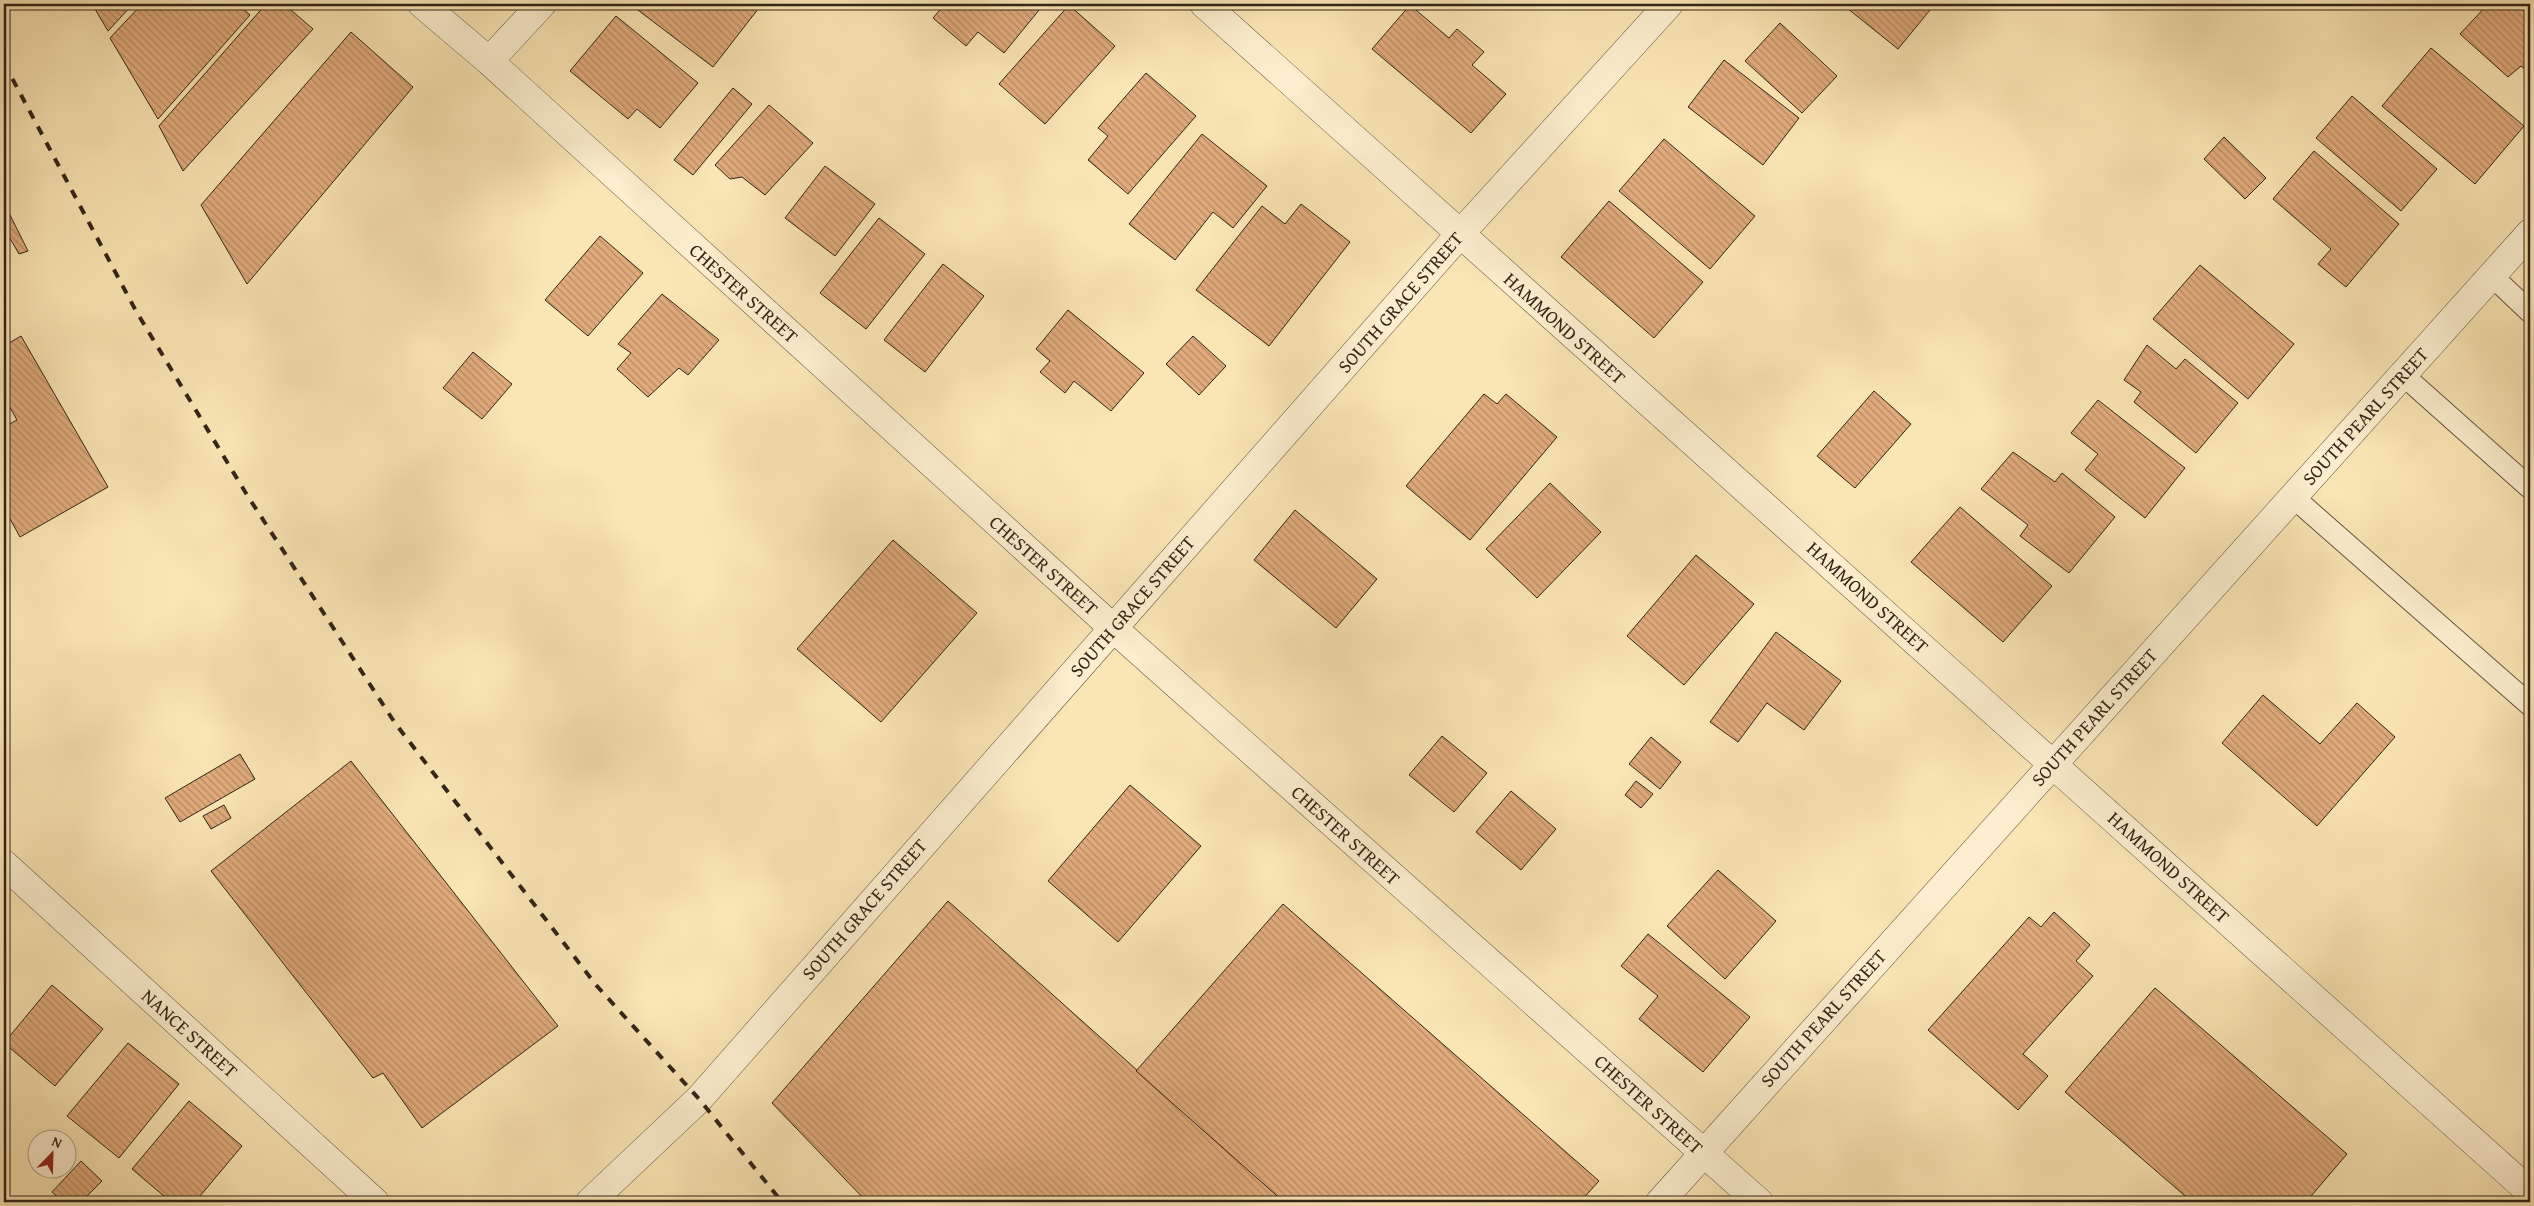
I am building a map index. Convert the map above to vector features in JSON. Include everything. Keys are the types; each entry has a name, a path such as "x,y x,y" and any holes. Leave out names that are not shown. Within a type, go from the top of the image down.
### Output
{"street":[{"name":"CHESTER STREET","path":"422,4 489,61 1113,628 1759,1202"},
{"path":"489,61 542,4"},
{"name":"HAMMOND STREET","path":"1204,4 2530,1192"},
{"name":"SOUTH GRACE STREET","path":"590,1202 699,1099 1460,234 1668,4"},
{"name":"SOUTH PEARL STREET","path":"1660,1202 2530,233"},
{"name":"NANCE STREET","path":"4,864 375,1202"}],"lane":[{"path":"2492,276 2530,312"},
{"path":"2403,375 2530,488"},
{"path":"2292,497 2530,705"}],"building":[{"path":"92,4 133,4 108,31"},
{"path":"142,4 238,4 250,15 158,119 110,38"},
{"path":"266,4 284,4 313,29 183,171 159,126"},
{"path":"630,4 762,4 713,67"},
{"path":"945,4 1044,4 1004,53 978,32 966,46 933,18"},
{"path":"1842,4 1935,4 1898,49"},
{"path":"2488,4 2530,4 2530,73 2521,66 2508,77 2460,34"},
{"path":"1069,5 1115,46 1045,124 999,84"},
{"path":"1410,5 1449,38 1457,29 1484,52 1472,65 1506,94 1471,133 1372,49"},
{"path":"616,16 698,83 660,128 637,109 628,119 570,71"},
{"path":"1780,23 1837,76 1802,113 1745,61"},
{"path":"351,32 413,87 247,284 201,205"},
{"path":"2431,48 2524,126 2475,184 2382,106"},
{"path":"1724,60 1799,118 1763,165 1688,107"},
{"path":"1146,73 1196,116 1128,194 1088,160 1108,136 1098,128"},
{"path":"733,88 752,104 693,175 674,160"},
{"path":"2352,96 2437,169 2401,211 2316,138"},
{"path":"769,105 813,143 765,195 742,177 730,179 715,165"},
{"path":"1202,134 1267,186 1233,228 1213,212 1175,260 1129,224"},
{"path":"2224,137 2266,178 2245,199 2204,159"},
{"path":"1664,139 1755,216 1710,269 1619,191"},
{"path":"2314,151 2399,224 2346,287 2318,264 2331,249 2273,199"},
{"path":"825,166 875,204 835,256 785,218"},
{"path":"1609,201 1703,282 1654,338 1561,257"},
{"path":"4,203 28,251 19,254 8,235 4,245"},
{"path":"1301,204 1350,242 1269,346 1196,290 1262,206 1285,224"},
{"path":"879,218 925,254 866,329 820,293"},
{"path":"600,236 643,273 588,336 545,300"},
{"path":"943,264 984,296 925,372 884,340"},
{"path":"2200,265 2294,344 2248,399 2153,319"},
{"path":"662,294 719,340 688,375 679,368 648,397 617,369 631,353 618,344"},
{"path":"1068,310 1144,373 1111,411 1074,381 1065,393 1040,372 1050,361 1036,349"},
{"path":"21,336 108,487 20,537 4,508 4,427 17,420 4,397 4,346"},
{"path":"1193,336 1226,366 1199,395 1166,364"},
{"path":"2147,345 2176,369 2185,359 2238,403 2196,453 2134,402 2141,392 2124,380"},
{"path":"473,352 512,384 482,419 443,388"},
{"path":"1874,391 1911,424 1855,488 1817,456"},
{"path":"1484,394 1497,404 1506,394 1557,437 1470,540 1406,486"},
{"path":"2098,400 2185,468 2145,518 2085,470 2098,454 2071,433"},
{"path":"2013,452 2055,482 2062,473 2115,517 2069,573 2020,536 2028,525 1981,489"},
{"path":"1550,483 1601,532 1537,598 1486,549"},
{"path":"1960,507 2052,586 2003,642 1911,562"},
{"path":"1295,510 1377,579 1336,628 1254,560"},
{"path":"893,540 977,613 881,722 797,649"},
{"path":"1696,555 1754,604 1684,685 1627,636"},
{"path":"1776,632 1841,681 1804,730 1767,703 1738,742 1710,722"},
{"path":"2263,695 2320,744 2357,703 2395,737 2317,826 2222,743"},
{"path":"1442,736 1487,773 1454,812 1409,775"},
{"path":"1651,737 1681,762 1660,789 1629,764"},
{"path":"240,754 255,779 180,822 165,798"},
{"path":"351,761 558,1026 422,1128 383,1073 373,1078 211,871"},
{"path":"1636,781 1653,794 1641,808 1625,795"},
{"path":"1130,785 1201,846 1118,942 1048,881"},
{"path":"1511,791 1556,829 1521,870 1476,832"},
{"path":"224,805 231,818 211,829 203,816"},
{"path":"1718,870 1776,921 1725,979 1667,926"},
{"path":"948,901 1281,1199 1278,1202 867,1202 772,1103"},
{"path":"1283,904 1599,1181 1580,1202 1284,1202 1136,1071"},
{"path":"2054,912 2090,945 2076,961 2093,976 2023,1054 2048,1076 2018,1110 1928,1030 2029,917 2041,927"},
{"path":"1648,934 1750,1017 1703,1072 1639,1019 1658,996 1621,966"},
{"path":"52,985 103,1029 55,1086 4,1043"},
{"path":"2155,988 2347,1154 2306,1202 2192,1202 2065,1092"},
{"path":"128,1043 179,1084 119,1158 67,1116"},
{"path":"189,1101 242,1146 195,1202 171,1202 132,1169"},
{"path":"81,1161 102,1181 81,1202 63,1202 52,1192 65,1178 78,1178 78,1164"}],"railway":[{"path":"4,63 136,311 247,495 395,723 596,985 699,1099 782,1202"}]}
